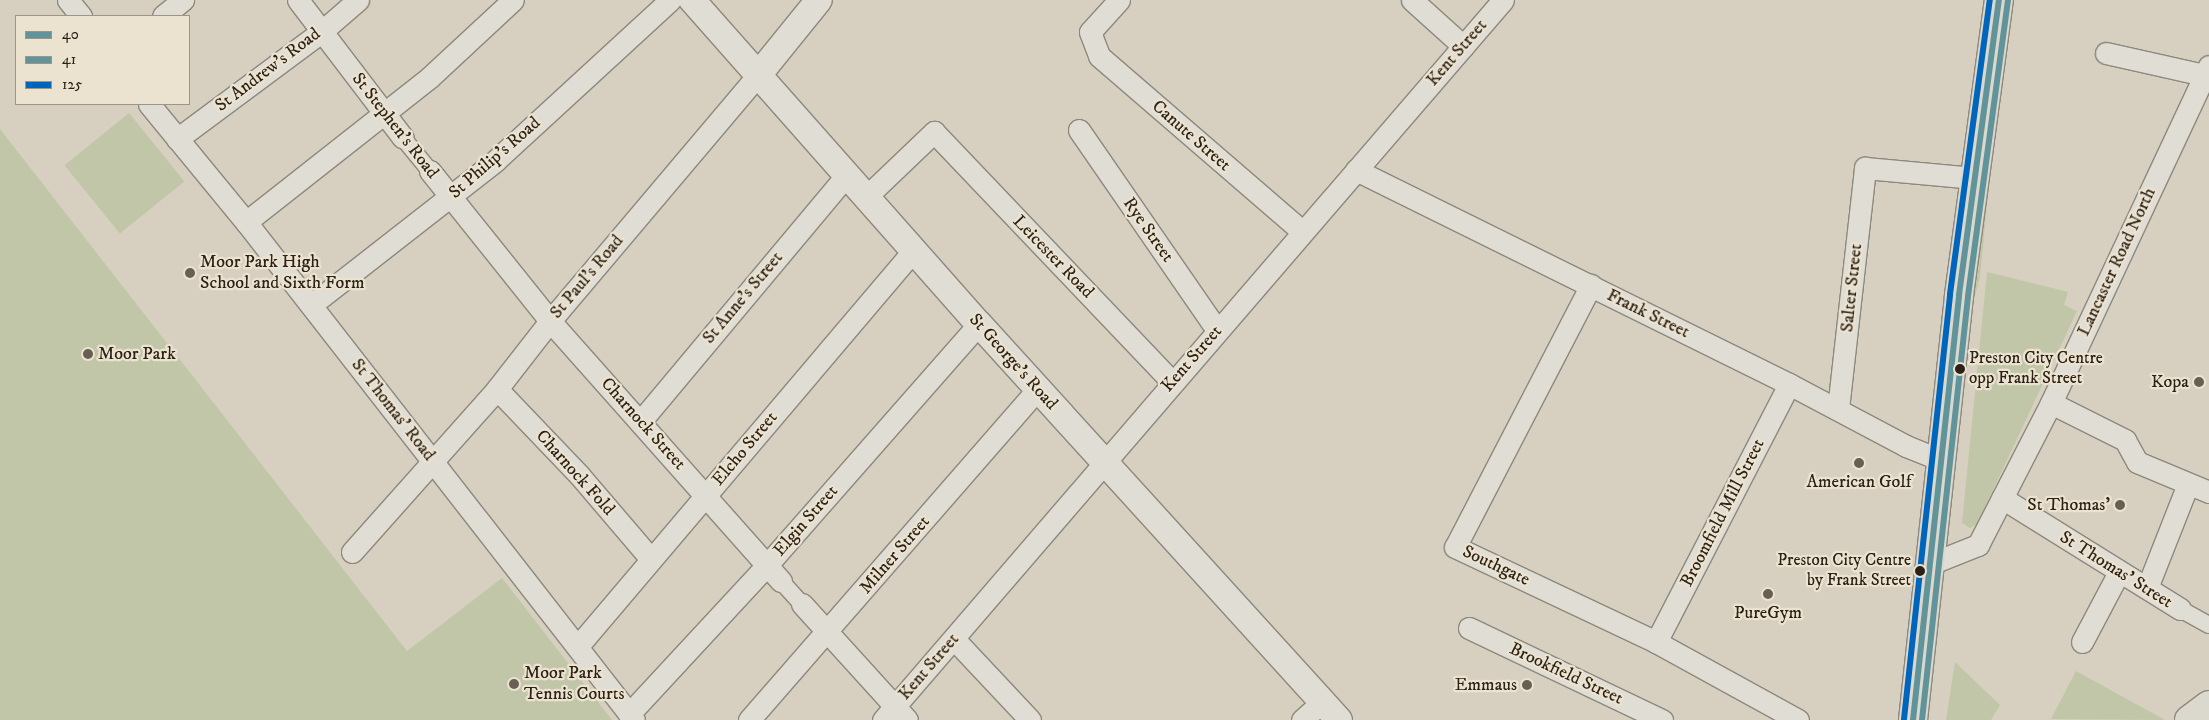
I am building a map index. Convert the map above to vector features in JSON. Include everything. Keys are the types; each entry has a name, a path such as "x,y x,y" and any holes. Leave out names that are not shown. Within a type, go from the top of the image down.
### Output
{"main road":[{"path":"1912,720 1940,460 1998,0"},
{"path":"2189,720 2209,705"}],"street":[{"path":"68,0 80,15"},
{"path":"164,15 183,0"},
{"name":"St Stephen's Road","path":"298,0 403,138 550,321"},
{"name":"St Andrew's Road","path":"177,139 322,32 358,0"},
{"path":"246,222 384,111 430,77 513,0"},
{"name":"St Philip's Road","path":"311,305 451,197 670,0"},
{"name":"St George's Road","path":"692,0 867,196 913,251 1330,711"},
{"name":"St Paul's Road","path":"352,552 497,389 550,321 759,74 818,0"},
{"name":"Canute Street","path":"1119,0 1090,32 1098,56 1302,232"},
{"path":"1412,0 1463,46"},
{"name":"Kent Street","path":"895,716 954,638 1104,461 1503,0"},
{"path":"2106,53 2208,72"},
{"name":"Lancaster Road North","path":"1930,564 1978,544 2051,403 2208,72"},
{"name":"St Thomas' Road","path":"150,105 246,222 632,717"},
{"name":"Rye Street","path":"1079,130 1217,330"},
{"name":"Leicester Road","path":"867,196 934,132 1172,382"},
{"name":"Salter Street","path":"1838,409 1865,168 1975,178"},
{"name":"Frank Street","path":"1356,170 1789,384 1906,446 1940,460"},
{"name":"St Anne's Street","path":"640,422 847,174"},
{"name":"Elcho Street","path":"578,646 650,558 913,251"},
{"name":"Southgate","path":"1591,285 1455,547 1656,642 1798,720"},
{"name":"Charnock Street","path":"550,321 706,494 781,581 829,632 895,716"},
{"name":"Elgin Street","path":"632,717 979,324"},
{"name":"Broomfield Mill Street","path":"1656,642 1789,384"},
{"name":"Charnock Fold","path":"497,389 580,476 650,558"},
{"name":"Milner Street","path":"749,720 829,632 1038,389"},
{"path":"2051,403 2125,440 2137,462 2209,492"},
{"path":"2148,588 2188,484"},
{"name":"St Thomas' Street","path":"2002,498 2180,609"},
{"path":"2082,642 2119,572"},
{"path":"2180,609 2209,625"},
{"name":"Brookfield Street","path":"1469,628 1662,720"},
{"path":"954,638 1030,720"},
{"path":"1302,720 1330,711"}],"green space":[{"path":"2001,59 1980,277 1972,307 1982,177"},
{"path":"129,113 184,181 120,234 64,165"},
{"name":"Moor Park","path":"0,129 407,651 502,578 612,720 0,720"},
{"path":"1987,272 2068,292 2064,305 2077,311 1977,524 1970,528 1962,523"},
{"path":"1955,662 2000,705 1991,720 1946,720"},
{"path":"2076,671 2165,720 2051,719"}],"transit line":[{"name":"125","path":"1904,719 1950,294 1990,0"},
{"name":"40","path":"1913,720 1959,295 1999,0"},
{"name":"41","path":"1922,720 1968,296 2008,1"}],"place":[{"name":"Moor Park High School and Sixth Form","path":"190,273"},
{"name":"Moor Park","path":"88,354"},
{"name":"Preston City Centre opp Frank Street","path":"1960,369"},
{"name":"Kopa","path":"2199,382"},
{"name":"American Golf","path":"1859,463"},
{"name":"St Thomas'","path":"2120,505"},
{"name":"Preston City Centre by Frank Street","path":"1920,571"},
{"name":"PureGym","path":"1768,594"},
{"name":"Moor Park Tennis Courts","path":"514,684"},
{"name":"Emmaus","path":"1527,685"}]}
